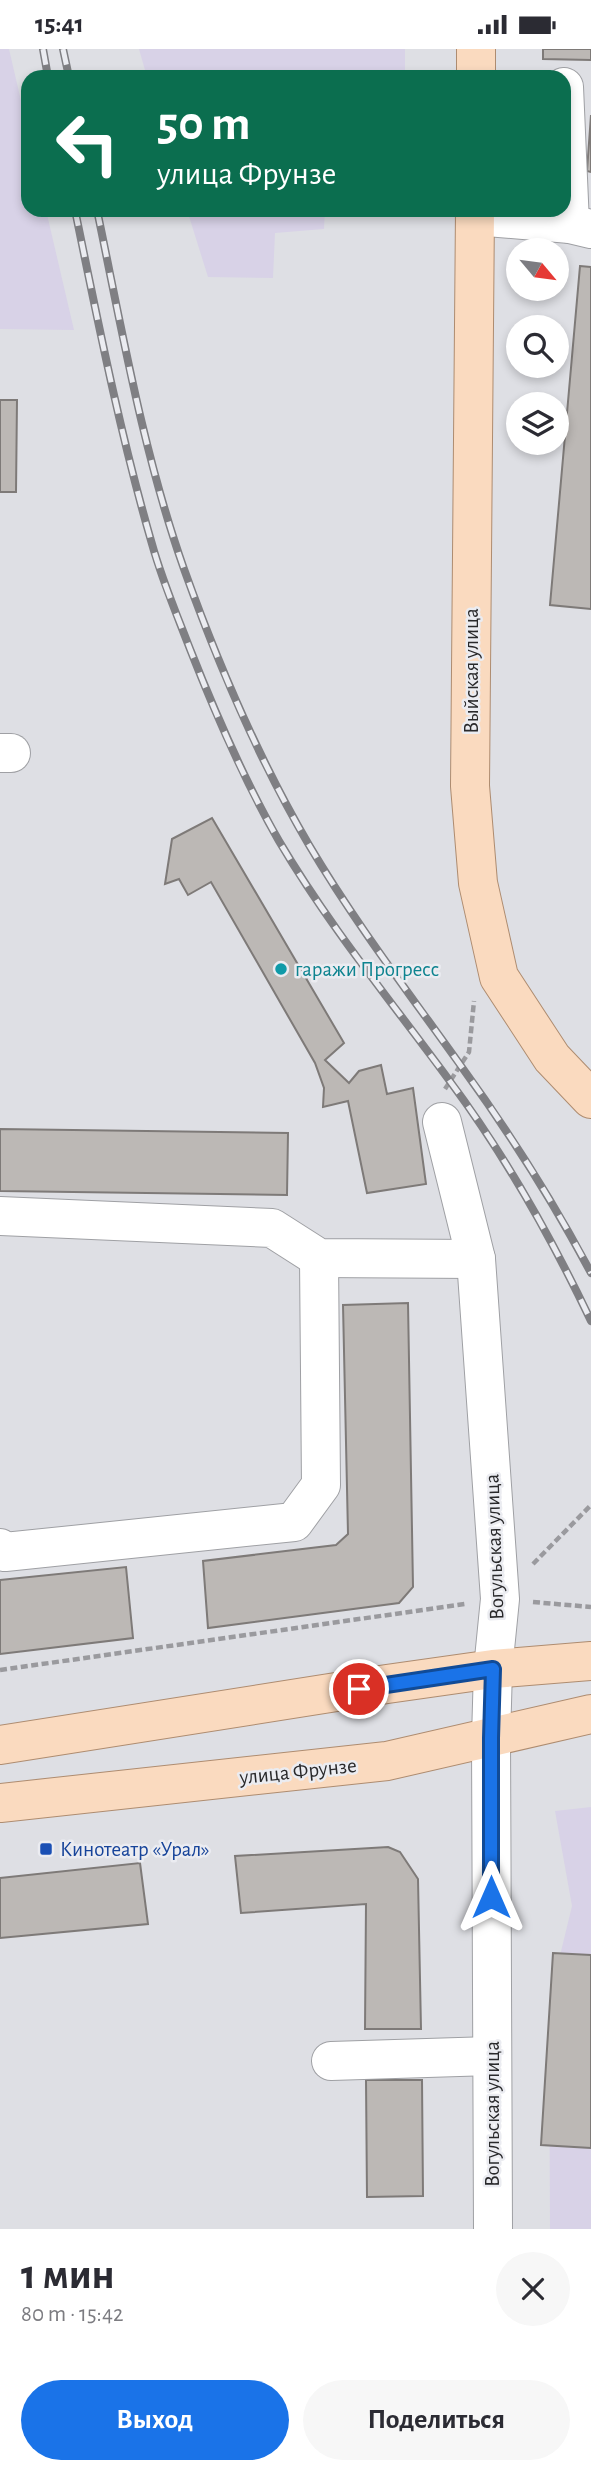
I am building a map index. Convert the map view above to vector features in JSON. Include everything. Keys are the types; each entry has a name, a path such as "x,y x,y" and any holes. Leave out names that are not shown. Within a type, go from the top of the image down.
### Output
{"main road":[{"path":"476,49 476,70"},
{"name":"Выйская улица","path":"475,217 470,786 478,883 499,977 552,1058 591,1098"},
{"path":"0,1745 493,1669 591,1661"},
{"name":"улица Фрунзе","path":"0,1803 387,1761 591,1714"}],"street":[{"path":"505,217 581,227 571,145"},
{"name":"Вогульская улица","path":"442,1122 477,1259 500,1599 493,1669 491,1738 493,2229"},
{"path":"0,1216 272,1229 319,1258 477,1259"},
{"path":"0,1548 5,1552 294,1522 321,1485 319,1258"},
{"path":"331,2061 492,2056"}],"path":[{"path":"500,1599 591,1505"},
{"path":"0,1670 500,1599 591,1607"}],"shaded area":[{"path":"0,49 9,49 21,101 21,217 48,217 74,330 0,329"},
{"path":"139,49 405,49 405,70 145,70"},
{"path":"189,217 325,217 324,229 275,233 273,278 208,277"},
{"path":"591,1807 591,2229 550,2229 549,2001 572,1906 555,1811"}],"building":[{"path":"543,49 591,49 591,60 543,59"},
{"path":"591,115 591,172 587,171"},
{"path":"580,266 591,267 591,609 550,605 563,455 569,455 569,392"},
{"path":"0,400 17,400 16,492 0,492"},
{"name":"гаражи Прогресс","path":"212,818 344,1043 325,1060 349,1083 359,1071 381,1065 387,1094 413,1088 426,1184 367,1193 348,1101 323,1107 324,1088 315,1063 211,882 188,895 179,879 165,884 172,839"},
{"path":"0,1129 288,1133 287,1195 0,1191"},
{"path":"408,1303 413,1587 399,1603 208,1628 203,1561 336,1545 348,1534 343,1305"},
{"path":"126,1567 133,1638 0,1654 0,1580"},
{"path":"388,1847 400,1852 418,1879 421,2029 365,2029 366,1904 241,1913 235,1856"},
{"path":"140,1863 148,1924 0,1938 0,1878"},
{"path":"553,1953 591,1955 591,2148 541,2145"},
{"path":"366,2080 422,2080 423,2196 367,2197"}],"railway":[{"path":"43,49 47,70"},
{"path":"63,49 68,70"},
{"path":"76,217 140,503 160,571 231,747 266,818 298,872 339,933 470,1108 508,1167 560,1258 591,1321"},
{"path":"98,217 134,391 157,481 184,569 240,710 290,812 327,874 513,1142 546,1193 591,1273"}],"place":[{"name":"гаражи Прогресс","path":"281,969"},
{"name":"Кинотеатр «Урал»","path":"46,1849"}],"route":[{"path":"359,1689 493,1669 491,1897"}]}
